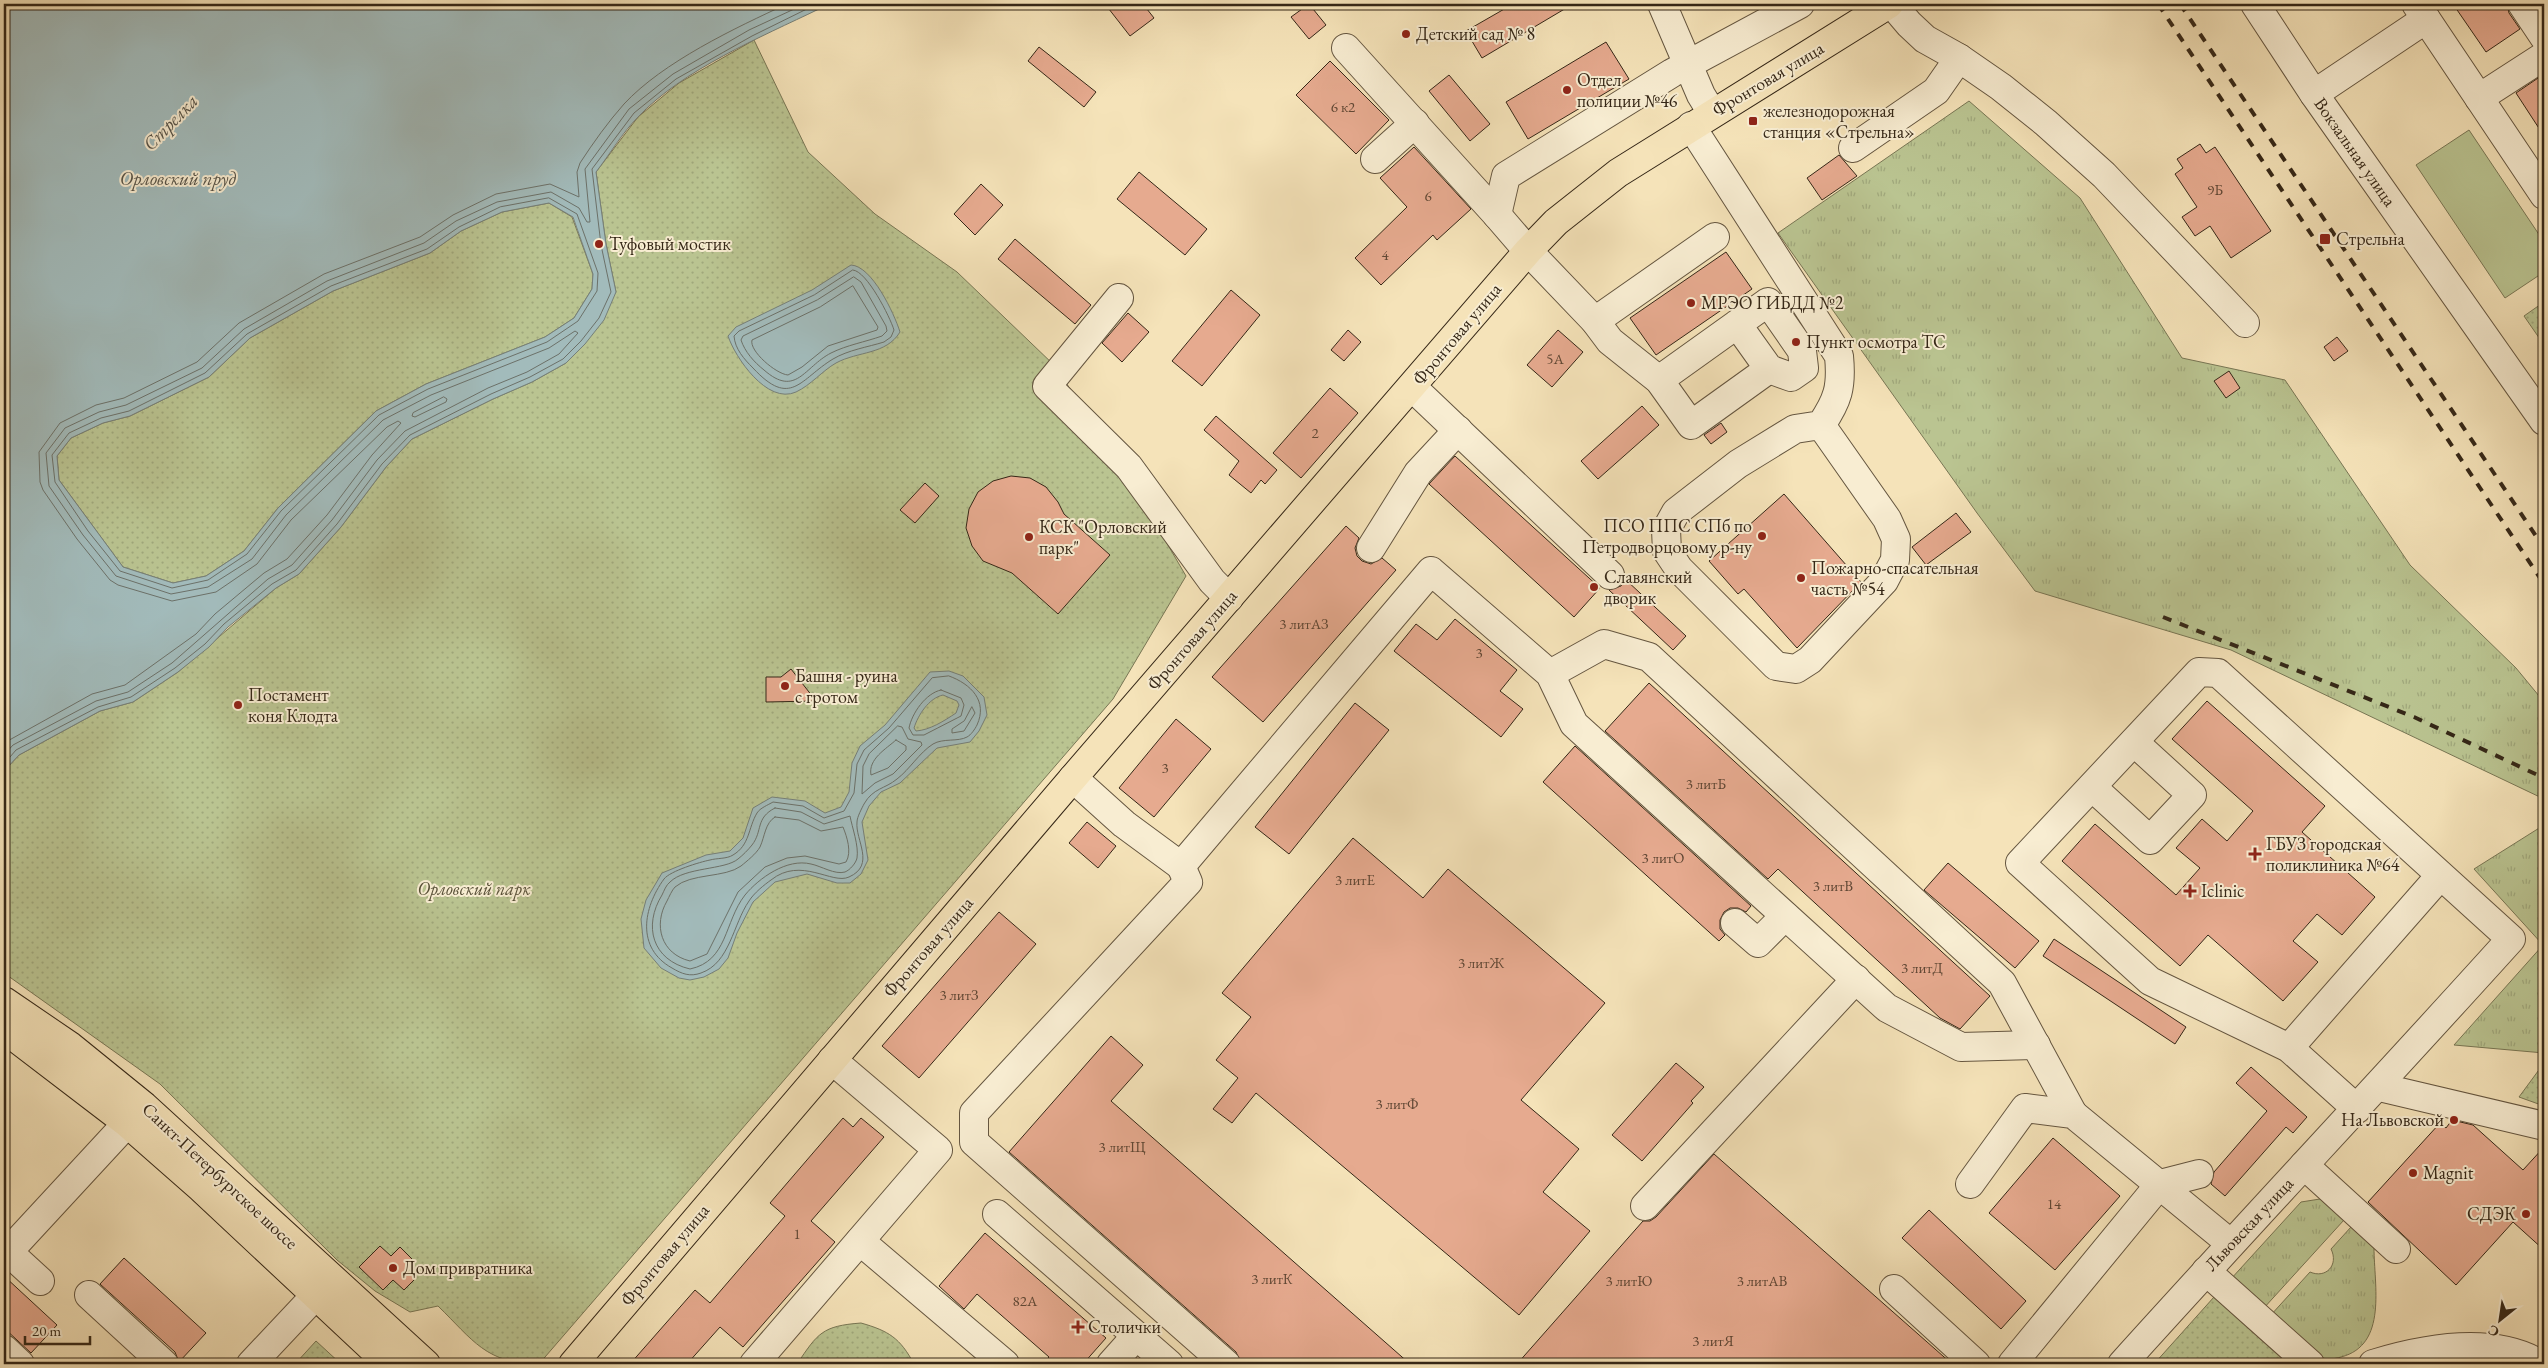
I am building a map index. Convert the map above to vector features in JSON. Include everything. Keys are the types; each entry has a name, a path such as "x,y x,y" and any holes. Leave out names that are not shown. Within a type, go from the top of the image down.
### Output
{"main road":[{"name":"Фронтовая улица","path":"577,1363 1072,778 1528,251 1556,222 1618,173 1702,119 1891,4"},
{"name":"Санкт-Петербургское шоссе","path":"4,1001 70,1046 136,1114 201,1188 323,1288 426,1364"},
{"name":"Санкт-Петербургское шоссе","path":"4,1029 136,1114"},
{"name":"Санкт-Петербургское шоссе","path":"323,1288 389,1364"}],"street":[{"path":"1662,4 1688,66 1702,119 1839,356 1842,379 1836,402 1821,426"},
{"path":"1498,215 1506,176 1672,73 1800,4"},
{"path":"1891,4 1925,39 1959,58 2046,123 2104,175 2244,322"},
{"name":"Вокзальная улица","path":"2255,4 2314,94 2544,421"},
{"path":"2522,4 2544,37"},
{"path":"2314,94 2421,11 2544,194"},
{"path":"1346,48 1498,215 1528,251 1595,321 1610,341 1659,380 1691,425 1769,369"},
{"path":"2479,98 2544,56"},
{"path":"1853,148 1936,91 1959,58"},
{"path":"1375,159 1414,123"},
{"path":"1595,321 1715,236"},
{"path":"1119,298 1047,386 1129,467 1212,581 1229,598"},
{"path":"1659,380 1768,302 1802,351 1804,368 1791,377 1769,369 1738,324"},
{"path":"1412,387 1610,575"},
{"path":"1821,426 1887,519 1896,539 1895,560 1884,581 1810,660 1796,669 1776,666 1679,569 1667,551 1666,530 1676,512 1738,464 1795,429 1821,426"},
{"path":"1371,548 1418,474 1458,430"},
{"path":"1181,866 1431,571 1550,674 1574,724 1887,1008 1961,1047 2036,1045"},
{"path":"1550,674 1604,644 1649,657 2002,983 2073,1114 2230,1243"},
{"path":"2289,1048 2440,876 2218,674 2199,672 2020,863 2150,981 2289,1048 2357,1109"},
{"path":"2092,787 2150,840 2192,794 2134,742"},
{"path":"1072,778 1124,824 1181,866 1188,882 974,1113 974,1142 1226,1364"},
{"name":"Львовская улица","path":"2122,1364 2230,1243 2379,1087 2511,939 2440,876"},
{"path":"1735,924 1758,943 1785,916"},
{"path":"1645,1206 1856,979"},
{"path":"754,1364 938,1150 832,1060"},
{"path":"2379,1087 2544,1126"},
{"path":"1970,1184 2025,1108 2073,1114"},
{"path":"40,1281 6,1250 136,1114"},
{"path":"2304,1165 2396,1249"},
{"path":"2012,1364 2160,1184 2199,1174"},
{"path":"998,1214 1169,1364"},
{"path":"860,1241 1000,1363"},
{"path":"2206,1272 2310,1364"},
{"path":"251,1364 323,1288"},
{"path":"1894,1289 1976,1364"},
{"path":"89,1295 156,1362"},
{"path":"1111,1364 1136,1336"},
{"path":"2372,1364 2408,1354 2464,1346 2498,1357 2540,1364"},
{"path":"4,1349 20,1364"}],"green space":[{"name":"Орловский парк","path":"754,40 808,152 875,214 957,272 1055,366 1130,480 1186,576 1113,699 539,1364 521,1363 493,1355 482,1348 438,1306 410,1312 375,1291 337,1260 160,1084 4,973 4,771 19,755 100,711 133,702 178,672 276,588 299,574 341,527 386,467 412,439 532,382 566,363 616,292 606,244 596,172 638,117 679,83"},
{"path":"1969,101 2080,198 2182,358 2285,380 2410,565 2516,668 2544,702 2544,799 2231,650 2035,591 1977,513 1778,233"},
{"path":"2469,130 2544,242 2544,272 2505,298 2416,165"},
{"path":"549,203 572,217 593,274 592,289 574,318 545,337 426,384 376,411 278,508 244,551 206,576 173,583 123,567 59,480 57,456 71,438 103,423 130,416 209,377 250,338 333,291 430,253 461,231 502,212"},
{"path":"2544,302 2544,345 2524,316"},
{"path":"2544,825 2544,1053 2454,1045 2543,945 2474,869"},
{"path":"2544,1063 2544,1106 2519,1097"},
{"path":"2320,1199 2344,1220 2263,1309 2230,1280 2301,1202"},
{"path":"2351,1227 2374,1248 2376,1296 2372,1327 2366,1340 2356,1350 2341,1357 2318,1358 2304,1349 2270,1316 2310,1272 2321,1274 2330,1269 2333,1260 2331,1249"},
{"path":"2214,1297 2301,1364 2154,1364"},
{"path":"861,1323 879,1329 893,1337 904,1348 914,1364 797,1364 810,1345 822,1333 838,1326"},
{"path":"316,1341 341,1364 295,1364"}],"water":[{"name":"Орловский пруд","path":"4,4 823,4 819,9 723,56 677,84 638,117 621,137 596,172 606,244 616,292 604,320 585,344 566,363 532,382 412,439 386,467 341,527 299,574 276,588 228,627 209,647 178,672 133,702 100,711 19,755 4,771","holes":["549,203 573,217 593,274 592,289 574,318 545,337 426,384 376,411 278,508 244,551 206,576 173,583 123,567 59,480 57,456 71,438 103,423 130,416 209,377 250,338 333,291 430,253 461,231 502,212"]},
{"path":"851,265 859,267 874,282 893,314 900,332 887,345 879,349 836,363 807,386 796,392 785,394 774,392 764,386 745,366 728,336 736,327 812,290"},
{"path":"949,671 963,676 984,697 987,715 979,731 970,742 937,748 900,783 881,792 869,806 862,822 868,860 861,874 850,883 837,883 807,874 775,882 753,902 737,933 728,958 719,969 704,977 690,980 679,978 661,968 644,948 641,919 646,900 662,873 706,855 730,851 743,838 753,808 772,797 805,801 825,813 841,807 849,792 852,763 860,746 885,725 930,672","holes":["943,695 957,701 959,705 956,713 932,727 916,731 914,728 918,718 933,700"]}],"building":[{"path":"1105,4 1143,4 1154,18 1130,36"},
{"path":"1309,4 1326,25 1309,39 1291,17"},
{"path":"1513,4 1573,4 1482,58 1466,31"},
{"path":"2453,4 2507,4 2509,13 2520,29 2486,52"},
{"name":"Отдел полиции №46","path":"1606,42 1629,79 1528,139 1506,102"},
{"path":"1039,47 1096,92 1084,107 1028,61"},
{"path":"1330,61 1389,120 1356,154 1296,95"},
{"path":"2544,74 2544,136 2516,93"},
{"path":"1449,75 1490,124 1470,141 1429,91"},
{"path":"2200,144 2206,153 2215,147 2271,231 2231,258 2210,226 2195,236 2182,217 2197,207 2175,174 2183,168 2177,159"},
{"path":"1414,147 1471,209 1437,240 1433,235 1381,285 1355,258 1407,207 1380,178"},
{"path":"1839,155 1857,176 1822,200 1807,178"},
{"path":"1139,172 1207,229 1185,255 1117,199"},
{"path":"981,184 1003,205 975,235 954,214"},
{"path":"1015,239 1091,305 1075,324 998,259"},
{"name":"МРЭО ГИБДД №2","path":"1726,252 1752,289 1656,355 1630,318"},
{"path":"1231,290 1260,315 1202,386 1172,361"},
{"path":"1128,313 1149,332 1122,362 1102,343"},
{"path":"1348,330 1361,342 1344,361 1331,350"},
{"path":"1558,330 1583,352 1552,387 1527,365"},
{"path":"2337,337 2348,351 2334,361 2324,347"},
{"path":"2229,371 2240,388 2226,398 2214,381"},
{"path":"1330,388 1358,413 1301,478 1273,453"},
{"path":"1642,406 1659,425 1598,479 1581,461"},
{"path":"1216,416 1277,470 1265,484 1261,480 1251,493 1229,475 1239,461 1204,430"},
{"path":"1721,423 1727,432 1711,444 1704,435"},
{"path":"1455,456 1600,588 1574,617 1429,484"},
{"name":"КСК \"Орловский парк\"","path":"1011,476 1030,478 1046,487 1058,502 1064,514 1110,555 1058,614 1012,573 983,561 972,546 966,528 969,509 978,492 993,481"},
{"path":"925,483 939,496 915,523 900,510"},
{"path":"1784,494 1861,582 1797,648 1744,589 1738,594 1709,561"},
{"path":"1956,513 1971,532 1926,565 1912,547"},
{"path":"1346,526 1359,538 1355,548 1357,556 1362,561 1371,564 1382,558 1396,570 1263,722 1212,677"},
{"path":"1625,579 1686,636 1673,650 1609,590 1621,586"},
{"path":"1455,619 1517,670 1500,691 1523,709 1501,737 1394,651 1416,624 1437,640"},
{"name":"Башня - руина с гротом","path":"791,669 816,701 766,702 766,677 781,677"},
{"path":"1649,683 1990,996 1960,1029 1940,1018 1778,869 1768,879 1605,731"},
{"name":"ГБУЗ городская поликлиника №64","path":"2207,701 2325,806 2302,832 2375,897 2342,935 2317,914 2293,941 2318,962 2283,1001 2208,935 2180,966 2062,861 2095,824 2176,895 2200,868 2176,848 2202,819 2227,841 2253,811 2172,739"},
{"path":"1355,703 1389,730 1289,854 1255,827"},
{"path":"1176,719 1211,749 1154,817 1119,788"},
{"path":"1575,746 1751,906 1746,912 1738,908 1730,908 1724,912 1720,920 1720,929 1725,935 1719,941 1543,782"},
{"path":"1087,822 1116,846 1098,868 1069,843"},
{"path":"1353,838 1423,898 1448,869 1605,1003 1521,1100 1579,1149 1543,1192 1590,1231 1519,1315 1256,1093 1232,1123 1213,1109 1238,1078 1216,1060 1251,1017 1222,993"},
{"path":"1948,863 2039,941 2015,968 1924,890"},
{"path":"999,912 1036,944 919,1078 882,1046"},
{"path":"2054,939 2186,1027 2175,1044 2043,956"},
{"path":"1111,1036 1143,1065 1111,1101 1410,1364 1241,1364 1236,1352 1009,1152"},
{"path":"1676,1063 1704,1087 1691,1101 1693,1103 1642,1161 1612,1135"},
{"path":"2251,1067 2307,1117 2293,1133 2286,1127 2225,1196 2211,1184 2214,1172 2267,1111 2236,1083"},
{"path":"843,1118 853,1127 861,1118 884,1137 811,1221 835,1242 743,1347 720,1327 687,1364 630,1364 695,1290 710,1303 785,1216 770,1203"},
{"path":"2452,1120 2473,1125 2523,1170 2544,1147 2544,1250 2513,1222 2456,1285 2368,1202 2440,1123 2446,1128"},
{"path":"2053,1138 2120,1196 2055,1270 1989,1213"},
{"path":"1714,1154 1952,1364 1517,1364 1643,1221 1650,1221 1656,1217"},
{"path":"1929,1210 2026,1301 2001,1329 1902,1238"},
{"path":"985,1233 1106,1338 1083,1364 1042,1364 1049,1357 977,1294 964,1309 939,1286"},
{"name":"Дом привратника","path":"380,1246 391,1256 400,1247 413,1260 405,1268 415,1279 404,1290 393,1280 383,1290 359,1267"},
{"path":"124,1258 206,1333 179,1362 175,1352 100,1284"},
{"path":"4,1276 57,1325 31,1353 4,1328"}],"railway":[{"path":"2158,4 2544,584"},
{"path":"2180,4 2544,548"},
{"path":"2163,617 2414,717 2544,778"}],"place":[{"name":"Детский сад № 8","path":"1406,34"},
{"name":"Отдел полиции №46","path":"1567,90"},
{"name":"железнодорожная станция «Стрельна»","path":"1753,121"},
{"name":"Стрельна","path":"2325,239"},
{"name":"Туфовый мостик","path":"599,244"},
{"name":"МРЭО ГИБДД №2","path":"1691,303"},
{"name":"Пункт осмотра ТС","path":"1796,342"},
{"name":"ПСО ППС СПб по Петродворцовому р-ну","path":"1762,536"},
{"name":"КСК \"Орловский парк\"","path":"1029,537"},
{"name":"Пожарно-спасательная часть №54","path":"1801,578"},
{"name":"Славянский дворик","path":"1594,587"},
{"name":"Башня - руина с гротом","path":"785,686"},
{"name":"Постамент коня Клодта","path":"238,705"},
{"name":"ГБУЗ городская поликлиника №64","path":"2255,854"},
{"name":"Iclinic","path":"2190,891"},
{"name":"На Львовской","path":"2454,1120"},
{"name":"Magnit","path":"2413,1173"},
{"name":"СДЭК","path":"2526,1214"},
{"name":"Дом привратника","path":"393,1268"},
{"name":"Столички","path":"1078,1327"}],"water label":[{"name":"Стрелка","path":"170,122"}]}
